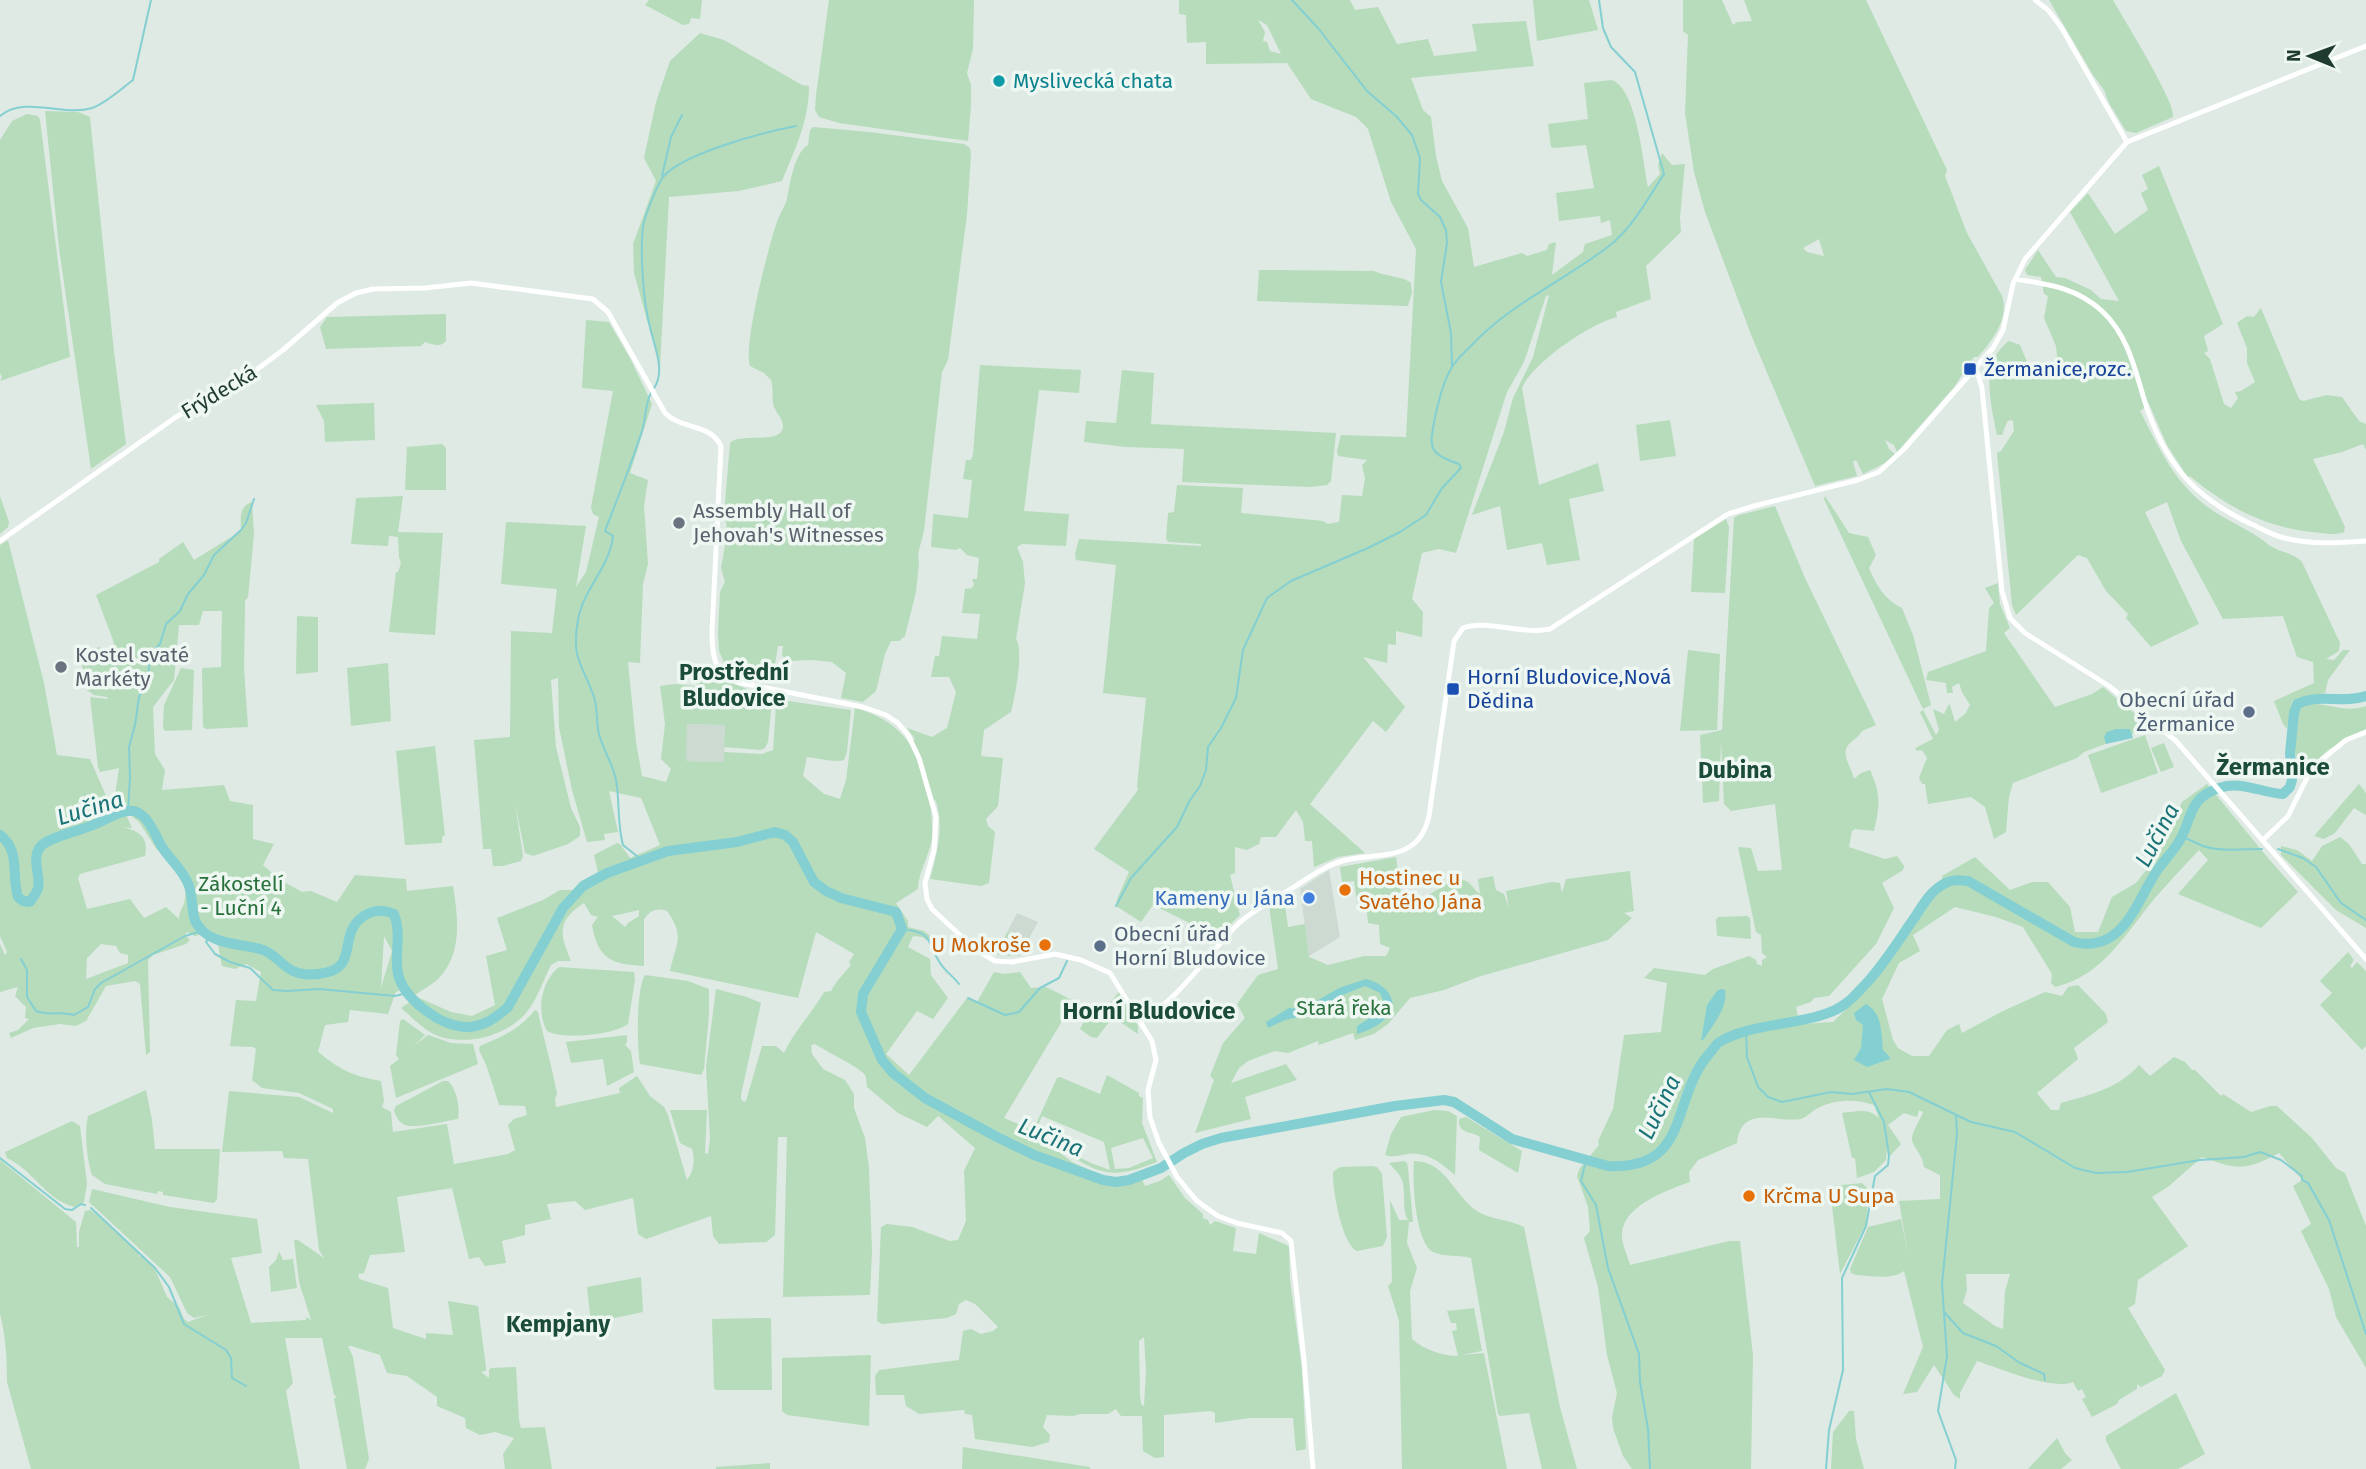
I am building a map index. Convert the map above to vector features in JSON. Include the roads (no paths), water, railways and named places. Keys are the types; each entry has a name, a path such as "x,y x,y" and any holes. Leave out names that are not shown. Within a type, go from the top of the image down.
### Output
{"street":[{"path":"2035,0 2048,10 2061,27 2127,142"},
{"path":"1312,1469 1292,1243 1282,1233 1218,1216 1201,1205 1175,1173 1159,1143 1148,1103 1149,1087 1156,1063 1155,1051 1150,1036 1139,1020 1149,1018 1252,912 1332,864 1396,853 1420,836 1429,816 1454,641 1462,628 1473,625 1541,631 1554,628 1728,514 1875,474 1899,455 2000,338 2015,279 2032,250 2127,142 2366,46"},
{"path":"2015,279 2068,289 2089,300 2108,317 2125,341 2149,415 2175,466 2199,493 2232,515 2280,537 2323,543 2366,541"},
{"name":"Frýdecká","path":"0,541 177,417 248,376 337,303 356,293 373,289 425,288 471,283 596,300 608,312 671,420 709,432 722,446 712,632 713,658 718,670 740,683 863,707 886,715 898,723 908,735 919,758 936,817 934,850 925,883 927,899 932,909 975,949 995,961 1012,962 1055,954 1106,970 1118,982 1139,1020"},
{"path":"1976,368 1982,388 2002,591 2010,618 2025,633 2109,686 2176,741 2366,959"},
{"path":"2263,840 2288,816 2309,774 2319,762 2346,740 2366,732"}],"water":[{"path":"2130,729 2133,738 2106,744 2104,737 2107,732"},
{"path":"1366,979 1385,989 1391,997 1393,1008 1383,1021 1373,1028 1357,1034 1357,1026 1376,1013 1383,1000 1380,993 1365,986 1340,996 1307,1015 1285,1020 1268,1028 1266,1022 1289,1008 1303,1009 1339,988"},
{"path":"1721,989 1725,990 1722,1009 1701,1041 1707,1005"},
{"path":"1866,1004 1876,1013 1883,1050 1890,1059 1867,1067 1854,1060 1861,1048 1863,1025 1856,1020 1854,1013"}],"waterway":[{"path":"0,116 21,107 81,110 97,106 113,96 133,80 151,0"},
{"path":"1292,0 1318,28 1367,91 1397,117 1412,135 1420,158 1418,194 1440,217 1446,230 1447,243 1441,282 1451,333 1452,366"},
{"path":"1116,906 1131,878 1177,827 1200,786 1206,770 1208,747 1236,698 1243,650 1267,598 1291,581 1368,548 1426,515 1442,488 1461,468 1459,464 1436,453 1432,443 1440,398 1454,364 1502,318 1592,259 1617,239 1639,213 1664,174 1635,72 1611,47 1603,28 1599,0"},
{"path":"662,176 671,137 682,115"},
{"path":"654,388 659,366 646,304 642,237 646,215 660,181 673,168 706,152 746,138 796,126"},
{"path":"642,860 623,845 616,780 599,734 595,702 577,653 576,633 585,598 611,547 613,536 605,531 638,444 651,393"},
{"path":"128,811 129,747 139,697 148,679 150,655 160,644 166,624 180,611 214,555 246,523 254,499"},
{"name":"Lučina","path":"0,835 11,848 18,897 30,902 38,888 36,857 40,847 57,837 118,813 137,812 146,819 187,881 194,918 205,933 220,941 263,950 289,969 303,974 329,972 341,965 351,932 363,916 375,911 394,914 398,974 407,993 434,1016 464,1027 477,1026 499,1015 508,1007 563,908 583,886 607,873 668,851 737,842 775,832 785,835 793,842 814,882 826,891 841,898 896,912 902,929 863,994 861,1012 882,1060 893,1073 925,1098 1034,1155 1103,1180 1116,1182 1161,1168 1184,1153 1221,1138 1395,1106 1444,1100 1454,1102 1512,1139 1608,1166 1635,1164 1653,1157 1666,1145 1675,1129 1696,1073 1718,1043 1747,1031 1818,1016 1849,1001 1883,963 1930,895 1945,883 1955,880 1968,881 2074,942 2090,944 2116,933 2126,923 2156,872 2179,841 2194,807 2203,796 2219,788 2235,785 2283,794 2290,787 2290,753 2297,704 2314,699 2366,696"},
{"path":"2181,837 2217,849 2262,849"},
{"path":"2278,849 2303,858 2316,867 2341,903 2366,920"},
{"path":"902,929 925,935 942,966 959,984"},
{"path":"21,959 27,970 27,997 36,1011 74,1015 88,1007 95,989 101,983 185,936 202,931"},
{"path":"210,936 206,942 215,954 250,968 273,990 319,989 395,996 407,993"},
{"path":"968,998 1005,1015 1019,1012 1040,988 1059,978 1067,961"},
{"path":"1746,1032 1747,1057 1758,1087 1768,1097 1782,1102 1831,1092 1852,1094 1887,1089 1909,1092 1971,1122 2015,1132 2075,1168 2096,1173 2127,1172 2200,1160 2244,1157 2260,1152 2281,1160 2308,1183 2329,1220 2366,1334"},
{"path":"1826,1469 1829,1430 1843,1370 1842,1278 1866,1226 1875,1176 1888,1165 1884,1122 1869,1092"},
{"path":"1955,1469 1956,1460 1938,1411 1947,1356 1942,1284 1957,1134 1956,1115"},
{"path":"0,1158 65,1209 72,1210 81,1204 85,1205"},
{"path":"1586,1160 1581,1181 1596,1205 1608,1268 1639,1354 1650,1469"},
{"path":"91,1208 155,1268 169,1287 184,1324 226,1350 231,1358 232,1378 246,1386"},
{"path":"1945,1313 1963,1333 1996,1346 2020,1363 2044,1374 2045,1380"}],"place":[{"name":"Myslivecká chata","path":"999,81"},
{"name":"Žermanice,rozc.","path":"1970,369"},
{"name":"Assembly Hall of Jehovah's Witnesses","path":"679,523"},
{"name":"Kostel svaté Markéty","path":"61,667"},
{"name":"Horní Bludovice,Nová Dědina","path":"1453,689"},
{"name":"Obecní úřad Žermanice","path":"2249,712"},
{"name":"Hostinec u Svatého Jána","path":"1345,890"},
{"name":"Kameny u Jána","path":"1309,898"},
{"name":"U Mokroše","path":"1045,945"},
{"name":"Obecní úřad Horní Bludovice","path":"1100,946"},
{"name":"Krčma U Supa","path":"1749,1196"}],"district":[{"name":"Prostřední Bludovice","path":"734,685"},
{"name":"Žermanice","path":"2273,767"},
{"name":"Dubina","path":"1735,770"},
{"name":"Horní Bludovice","path":"1149,1011"},
{"name":"Kempjany","path":"558,1324"}],"park label":[{"name":"Zákostelí - Luční 4","path":"241,896"},
{"name":"Stará řeka","path":"1344,1008"}]}
